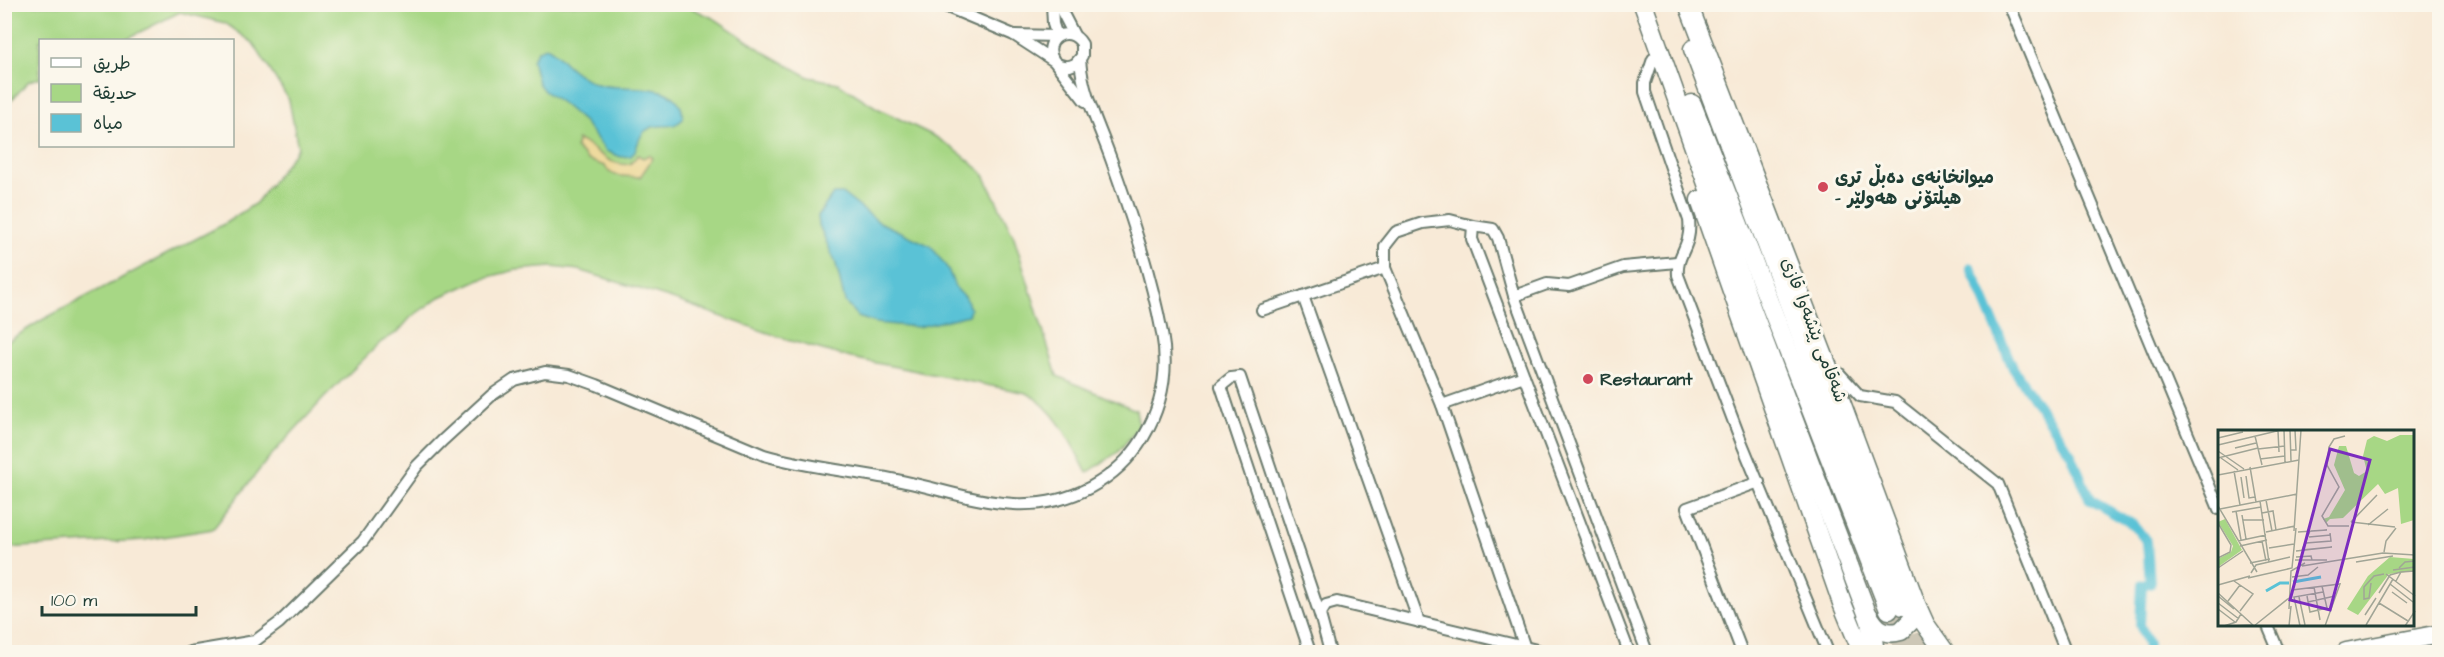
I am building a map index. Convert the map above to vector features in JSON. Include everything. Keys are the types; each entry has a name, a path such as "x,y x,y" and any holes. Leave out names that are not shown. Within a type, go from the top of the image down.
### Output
{"main road":[{"path":"1637,4 1653,59 1842,603 1862,652"},
{"path":"1643,4 1751,307 1866,611 1875,652"},
{"name":"شەقامی پێشەوا قازی","path":"1652,4 1896,608 1677,4"},
{"name":"شەقامی پێشەوا قازی","path":"1689,4 1828,367 1909,587 1925,624 1945,652"},
{"path":"1866,611 1880,630 1890,633 1901,632 1909,625 1914,615 1909,587"},
{"path":"2346,652 2439,634"},
{"path":"2405,652 2439,646"}],"street":[{"path":"940,4 1014,35 1054,61 1068,67 1080,60"},
{"path":"1052,4 1053,24 1057,36 1050,50 1054,61 1089,106"},
{"path":"190,652 255,641 279,623 363,542 417,466 443,440 492,395 514,380 530,374 545,372 569,375 597,384 764,455 788,462 881,477 981,501 1018,505 1049,503 1079,493 1105,479 1122,466 1154,420 1163,387 1165,353 1156,307 1120,184 1089,106 1080,60 1083,48 1058,4"},
{"path":"2009,4 2218,507"},
{"path":"1014,35 1057,36 1065,33 1074,35"},
{"path":"1653,59 1645,83 1645,92 1689,220 1690,234 1687,247 1677,262 1678,275 1828,652"},
{"path":"1525,648 1442,405 1385,268 1385,246 1396,232 1423,223 1450,220 1493,229 1498,238 1514,296 1647,652"},
{"path":"1473,226 1472,238 1629,652"},
{"path":"1514,296 1547,284 1569,286 1623,267 1677,262"},
{"path":"1262,310 1385,268"},
{"path":"1303,296 1419,622"},
{"path":"1828,367 1839,373 1860,396 1895,402 1998,484 2066,652"},
{"path":"1442,405 1524,376"},
{"path":"1310,652 1221,386 1231,378 1240,377 1320,615 1330,652"},
{"path":"1742,652 1687,508 1759,482"},
{"path":"1320,615 1326,605 1337,602 1545,652"},
{"path":"2268,627 2279,652"}],"green space":[{"path":"5,5 685,5 715,19 766,53 809,77 838,83 877,108 936,137 983,173 1014,237 1057,376 1136,410 1139,427 1118,452 1087,473 1055,418 1027,393 851,358 791,341 672,299 579,270 552,267 516,270 480,279 440,297 411,317 398,332 381,342 324,398 267,460 213,529 144,540 5,548 5,343 42,320 224,224 256,203 298,148 289,100 253,43 225,23 180,12 126,39 39,39 39,78 29,81 5,107"}],"sand":[{"path":"577,140 615,163 630,164 638,155 643,158 649,155 653,158 640,177 620,176 612,173 605,166 588,160 576,148"}],"water":[{"path":"546,47 573,70 594,83 604,86 647,88 672,96 680,105 683,119 675,124 650,128 642,134 631,156 621,157 606,151 584,122 544,91 538,83 532,60 538,50"},
{"path":"833,194 843,194 879,222 931,246 948,269 955,287 967,300 970,310 968,315 918,327 876,323 858,317 845,302 836,264 819,225 818,216"}],"waterway":[{"path":"1971,268 2013,368 2071,454 2090,500 2134,525 2147,542 2150,583 2142,585 2140,625 2148,644 2147,652"}],"tunnel":[{"path":"1904,609 1920,652"},
{"path":"1889,610 1905,652"}],"place":[{"name":"میوانخانەی دەبڵ تری - هیڵتۆنی هەولێر","path":"1823,187"},
{"name":"Restaurant","path":"1588,379"}]}
